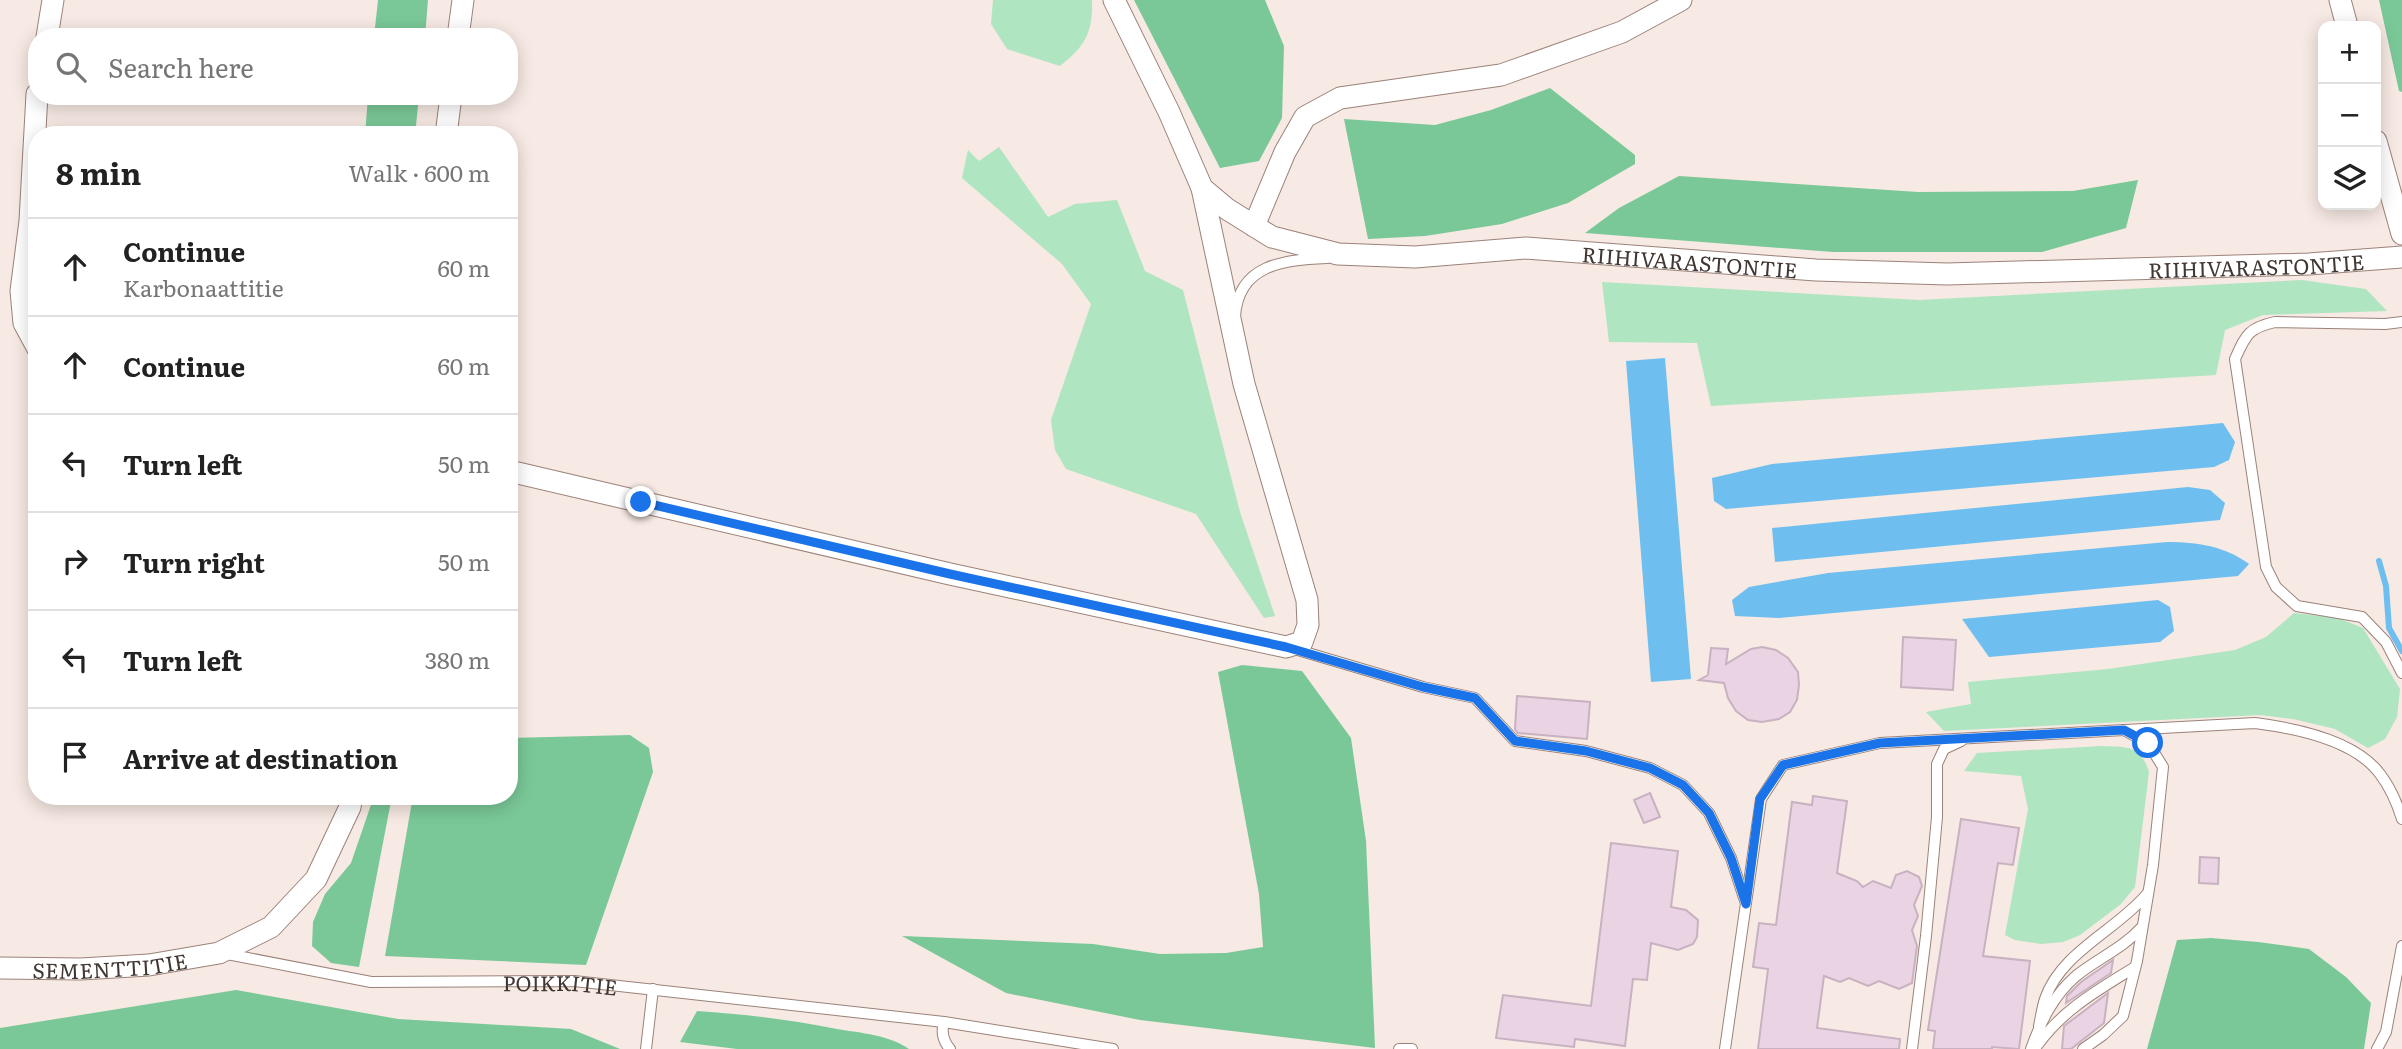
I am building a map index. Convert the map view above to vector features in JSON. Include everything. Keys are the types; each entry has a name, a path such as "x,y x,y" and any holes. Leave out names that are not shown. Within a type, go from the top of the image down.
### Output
{"street":[{"path":"48,28 53,0"},
{"path":"459,28 463,0"},
{"name":"RIIHIVARASTONTIE","path":"1114,0 1169,112 1202,188 1227,209 1272,237 1338,254 1415,257 1526,248 1816,270 1947,274 2309,264 2402,257"},
{"path":"1254,226 1285,152 1305,117 1340,98 1502,75 1622,32 1681,0"},
{"path":"2340,0 2346,21"},
{"path":"35,126 36,105"},
{"path":"447,126 450,105"},
{"path":"2378,147 2402,234"},
{"path":"518,473 950,574 1286,647 1301,642 1308,625 1307,600 1244,384 1202,188"},
{"path":"28,237 21,291 24,323 28,330"},
{"path":"219,953 271,927 316,879 350,805"},
{"name":"SEMENTTITIE","path":"0,968 81,969 149,965 219,953"}],"lane":[{"path":"1233,337 1235,308 1245,282 1269,265 1311,259 1368,256"},
{"path":"2402,322 2275,322 2247,333 2235,359 2266,567 2276,587 2297,606 2362,617 2386,642 2402,673"},
{"path":"1286,647 1423,687 1475,698 1515,741 1599,754 1650,768 1683,785 1709,813 1731,858 1746,904"},
{"path":"1725,1049 1760,799 1783,765 1880,743 2255,723 2295,728 2350,749 2379,772 2402,818"},
{"path":"2083,1049 2123,1016 2149,892 2163,767 2148,743 2124,730"},
{"path":"1912,1049 1937,817 1937,764 1944,749 1967,739"},
{"path":"2033,1049 2046,997 2068,963 2133,911 2149,892"},
{"path":"2039,1026 2056,996 2077,976 2130,940 2143,926"},
{"path":"2377,1049 2386,1032 2402,946"},
{"name":"POIKKITIE","path":"219,953 371,982 574,981 944,1022 1113,1049"},
{"path":"2033,1049 2073,1006 2135,967"},
{"path":"646,1049 653,989"},
{"path":"944,1022 942,1030 946,1045 950,1049"},
{"path":"1399,1049 1412,1049"}],"shaded area":[{"path":"0,0 2402,0 2402,1049 0,1049"}],"green space":[{"path":"378,0 428,0 426,28 375,28"},
{"path":"993,0 1092,0 1089,30 1076,52 1060,66 1007,49 991,24"},
{"path":"1134,0 1265,0 1284,46 1282,118 1259,161 1220,168"},
{"path":"2379,0 2402,0 2402,92 2399,91"},
{"path":"1550,88 1635,155 1635,164 1568,203 1502,224 1425,236 1368,239 1344,119 1435,125 1491,110"},
{"path":"367,105 418,105 416,126 366,126"},
{"path":"999,147 1048,217 1075,204 1117,200 1145,271 1183,290 1240,512 1275,616 1264,618 1196,514 1066,469 1055,450 1051,420 1091,304 1062,264 962,178 968,150 979,161"},
{"path":"1679,176 1918,192 2073,191 2138,180 2126,228 2042,252 1833,252 1585,233 1619,208"},
{"path":"2302,280 2366,289 2387,311 2263,315 2225,330 2216,375 1711,406 1697,343 1609,342 1602,282 1919,300"},
{"path":"2294,613 2338,618 2363,628 2400,689 2397,717 2385,739 2368,748 2335,729 2293,719 2260,715 1944,731 1926,712 1971,704 1968,682 2108,669 2235,650 2266,637"},
{"path":"1242,665 1302,671 1351,738 1366,841 1375,1048 1140,1020 1006,993 902,936 1093,944 1160,954 1226,953 1263,947 1259,894 1218,672"},
{"path":"630,735 649,748 653,772 586,965 385,956 411,805 518,805 518,738"},
{"path":"2102,746 2132,749 2142,757 2149,772 2135,887 2121,904 2080,935 2063,942 2041,944 2015,940 2005,935 2028,809 2021,776 1964,771 1977,753"},
{"path":"371,805 390,805 359,967 331,963 312,946 313,922 325,894 351,863"},
{"path":"2211,938 2309,949 2346,977 2371,1003 2364,1049 2147,1049 2177,940"},
{"path":"236,990 398,1019 571,1029 620,1049 0,1049 0,1028"},
{"path":"697,1011 767,1018 865,1033 909,1049 737,1049 680,1042"}],"water":[{"path":"1665,358 1691,679 1651,682 1626,361"},
{"path":"2223,423 2235,442 2229,460 2214,467 1726,509 1714,501 1712,478 1772,464"},
{"path":"2188,487 2210,490 2225,503 2220,520 1775,562 1772,528"},
{"path":"2167,542 2210,546 2249,564 2238,576 1779,618 1735,616 1732,600 1749,587 1828,573"},
{"path":"2158,600 2170,607 2174,631 2160,642 1989,657 1962,619"}],"building":[{"path":"1903,637 1956,640 1953,690 1901,687"},
{"path":"1762,647 1776,650 1788,658 1798,672 1799,685 1797,700 1790,712 1779,719 1762,722 1748,720 1736,711 1728,698 1724,683 1699,680 1708,675 1711,648 1728,649 1726,664 1751,649"},
{"path":"1517,696 1590,702 1587,739 1518,733 1515,729"},
{"path":"1650,793 1660,817 1644,823 1634,800"},
{"path":"1813,796 1847,801 1837,873 1857,881 1863,887 1873,881 1891,888 1896,875 1907,871 1919,877 1922,886 1914,905 1918,916 1912,930 1917,946 1912,983 1899,989 1879,981 1868,986 1849,978 1840,982 1824,976 1817,1028 1900,1039 1899,1049 1758,1049 1768,969 1753,967 1759,923 1776,925 1792,802 1812,805"},
{"path":"1961,819 2019,828 2013,865 1998,863 1983,956 2030,961 2019,1049 1933,1049 1935,1031 1928,1030"},
{"path":"1611,843 1678,851 1671,907 1686,910 1698,920 1697,937 1693,944 1678,950 1651,943 1647,980 1633,979 1625,1046 1575,1039 1574,1047 1496,1038 1503,995 1591,1006"},
{"path":"2200,857 2219,858 2218,884 2199,883"},
{"path":"2113,960 2111,973 2066,1003 2067,996 2081,982"},
{"path":"2108,993 2104,1023 2071,1049 2062,1049 2064,1026"}],"waterway":[{"path":"2379,561 2386,586 2389,628 2402,651"}],"route":[{"path":"641,502 950,574 1286,647 1423,687 1475,698 1515,741 1586,751 1650,768 1683,785 1709,813 1731,858 1746,904 1760,799 1783,765 1880,743 2124,730 2148,743"}]}
